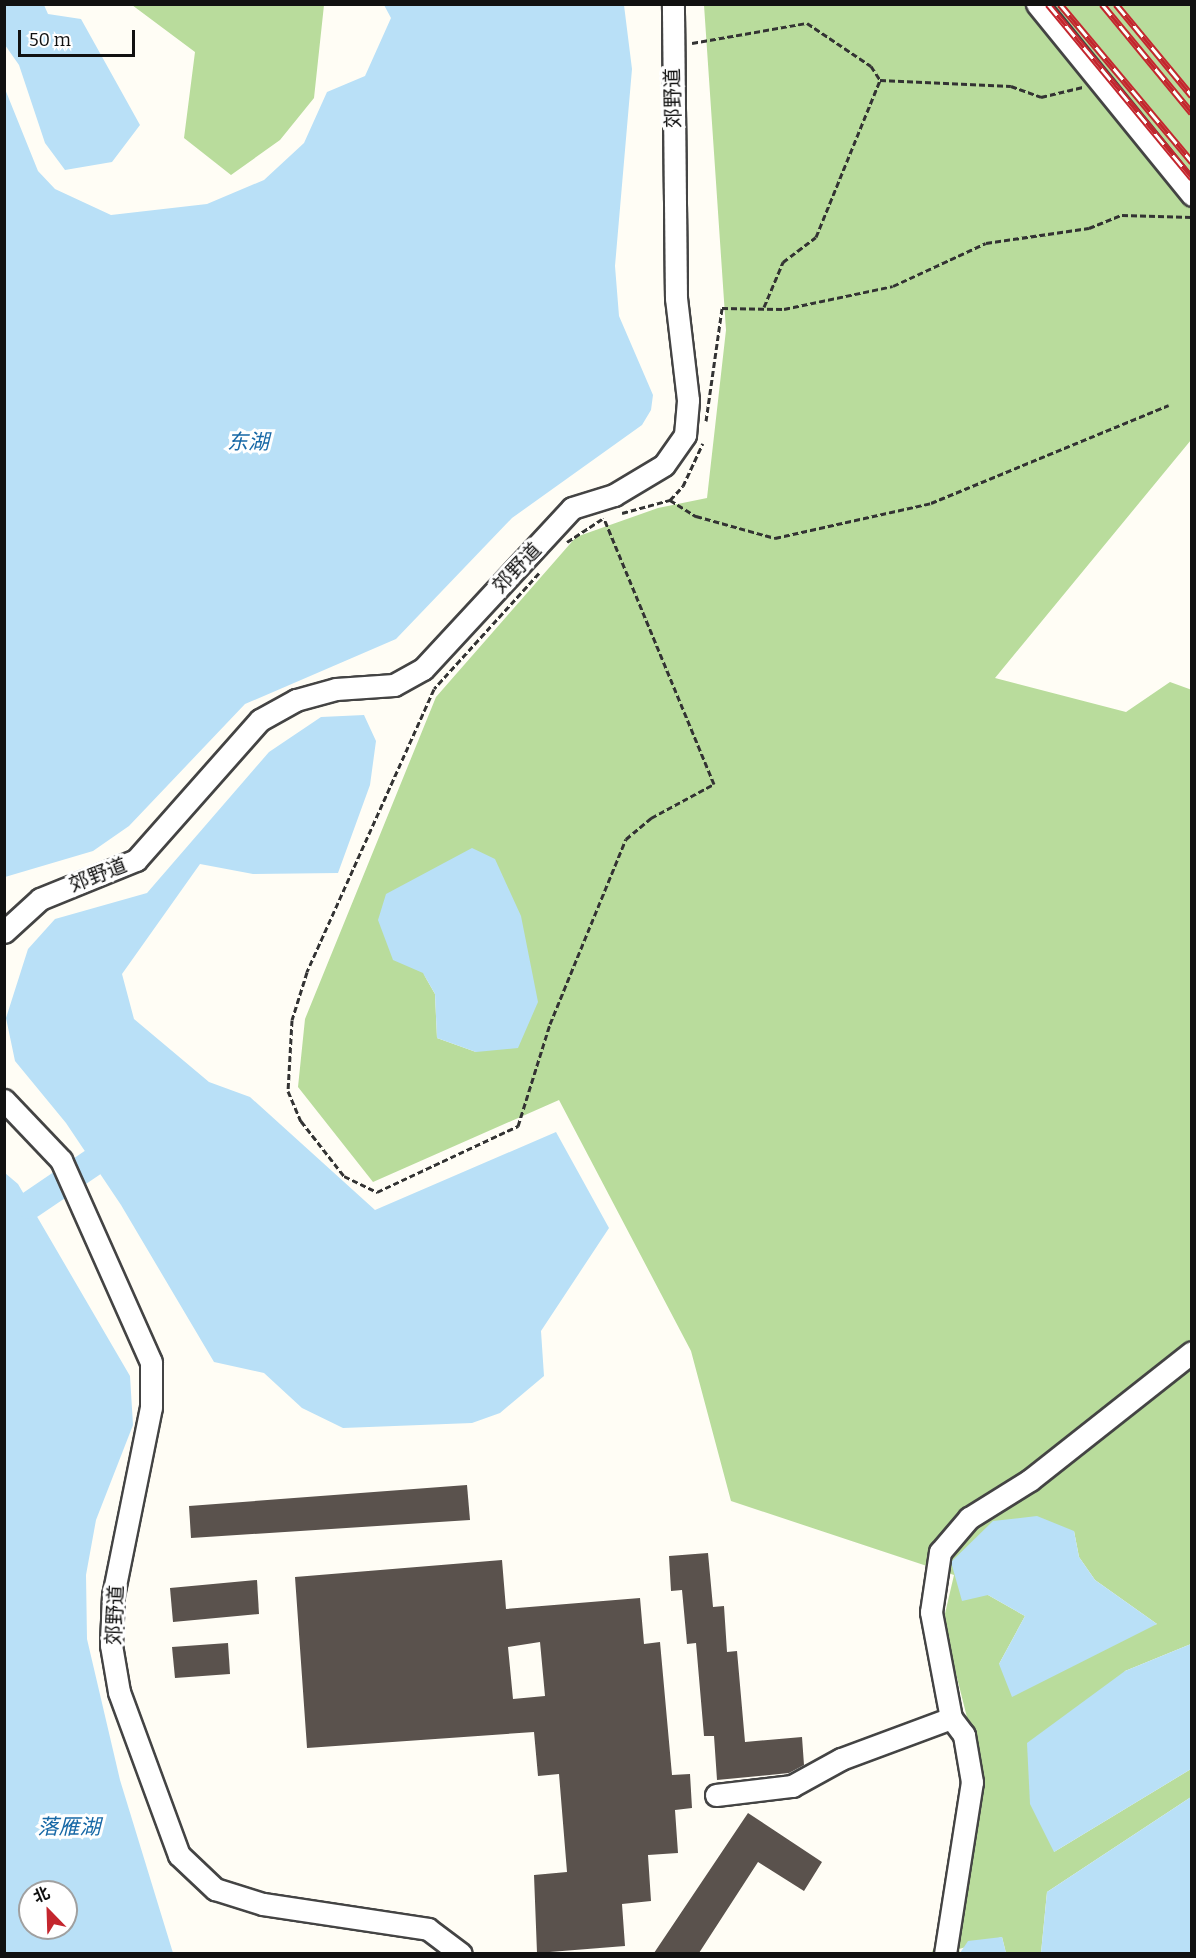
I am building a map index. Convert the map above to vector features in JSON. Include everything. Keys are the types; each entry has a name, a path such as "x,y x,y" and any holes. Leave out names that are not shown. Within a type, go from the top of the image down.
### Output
{"street":[{"name":"郊野道","path":"4,932 40,899 136,860 260,720 296,700 336,689 394,685 423,669 572,508 614,495 664,465 684,435 688,400 676,298 673,4"},
{"path":"1037,4 1105,85 1191,195"},
{"name":"郊野道","path":"4,1100 61,1160 80,1197 152,1362 151,1407 113,1595 111,1645 119,1692 179,1855 214,1889 263,1904 428,1929 461,1953"},
{"path":"945,1953 972,1782 964,1735 951,1718 931,1612 939,1552 969,1518 1030,1480 1191,1352"},
{"path":"716,1795 792,1786 841,1759 951,1718"}],"path":[{"path":"672,50 807,23 870,66 880,80"},
{"path":"880,80 1011,86 1041,97 1105,85"},
{"path":"764,307 783,262 816,237 880,80"},
{"path":"705,426 722,308 784,309 893,286 986,243 1089,228 1122,215 1191,217"},
{"path":"670,500 696,516 775,538 931,503 1169,405"},
{"path":"559,550 603,518 670,500 683,486 704,437"},
{"path":"544,568 434,689 307,972 292,1020 288,1091 301,1121 344,1176 377,1192 518,1126 550,1024 627,838 651,818 714,784 603,518"}],"green space":[{"path":"132,5 324,5 314,98 280,140 231,175 184,138 195,52"},
{"path":"704,5 1191,5 1191,440 995,678 1126,712 1170,682 1192,690 1191,1644 1125,1671 1054,1852 1191,1769 1191,1797 1047,1892 1041,1953 1006,1953 1002,1937 959,1949 960,1953 931,1953 957,1912 982,1777 943,1622 954,1575 731,1501 691,1351 559,1100 373,1182 298,1087 305,1019 436,697 576,537 658,508 707,498 726,330","holes":["423,973 476,1052 437,1038 435,994","1074,1531 1079,1557 1095,1580 1157,1624 999,1664 1025,1616 988,1595"]}],"water":[{"path":"4,5 44,5 48,14 81,19 140,125 112,162 65,170 45,143 19,65 5,45"},
{"name":"东湖","path":"384,5 624,5 632,69 615,266 619,316 653,395 651,410 642,425 512,518 396,639 245,704 129,826 93,851 5,877 5,89 38,171 55,189 111,215 207,204 264,180 304,143 327,92 365,76 391,18"},
{"path":"364,715 376,741 370,785 338,873 253,874 200,864 122,974 134,1019 209,1082 250,1097 375,1210 556,1132 609,1228 541,1331 544,1376 500,1413 472,1423 343,1428 302,1408 264,1373 214,1362 121,1205 66,1123 15,1061 6,1018 28,949 55,919 147,893 269,752 321,717"},
{"path":"472,848 495,859 521,916 538,1002 518,1048 476,1052 437,1038 435,994 423,973 393,960 378,920 386,894"},
{"name":"落雁湖","path":"5,1173 18,1184 130,1376 133,1425 96,1520 86,1575 87,1639 120,1780 173,1953 5,1953"},
{"path":"1037,1516 1074,1531 1079,1557 1095,1580 1157,1624 1012,1697 999,1664 1025,1616 988,1595 962,1601 951,1562 993,1521"},
{"path":"1191,1644 1191,1769 1054,1852 1030,1804 1027,1743 1125,1671"},
{"path":"1191,1797 1191,1953 1041,1953 1047,1892"},
{"path":"1002,1937 1006,1953 960,1953 968,1941"}],"building":[{"path":"467,1485 470,1520 191,1538 189,1506"},
{"path":"708,1553 713,1607 724,1606 727,1652 737,1651 745,1742 802,1737 804,1765 789,1773 717,1780 714,1736 704,1736 696,1643 687,1644 682,1590 671,1591 669,1556"},
{"path":"502,1560 506,1609 640,1598 644,1644 660,1642 672,1775 690,1774 692,1808 675,1810 678,1853 648,1855 651,1901 622,1904 625,1946 537,1953 534,1875 567,1872 559,1774 538,1776 534,1732 307,1748 295,1577","holes":["540,1642 545,1696 513,1699 508,1647"]},
{"path":"257,1580 259,1614 173,1622 170,1588"},
{"path":"228,1643 230,1674 175,1678 172,1647"},
{"path":"748,1813 822,1862 804,1891 758,1862 699,1953 654,1953"}],"waterway":[{"path":"30,1205 92,1163"}],"railway":[{"path":"1048,4 1192,178"},
{"path":"1060,4 1192,162"},
{"path":"1102,4 1192,113"},
{"path":"1116,4 1192,96"}]}
